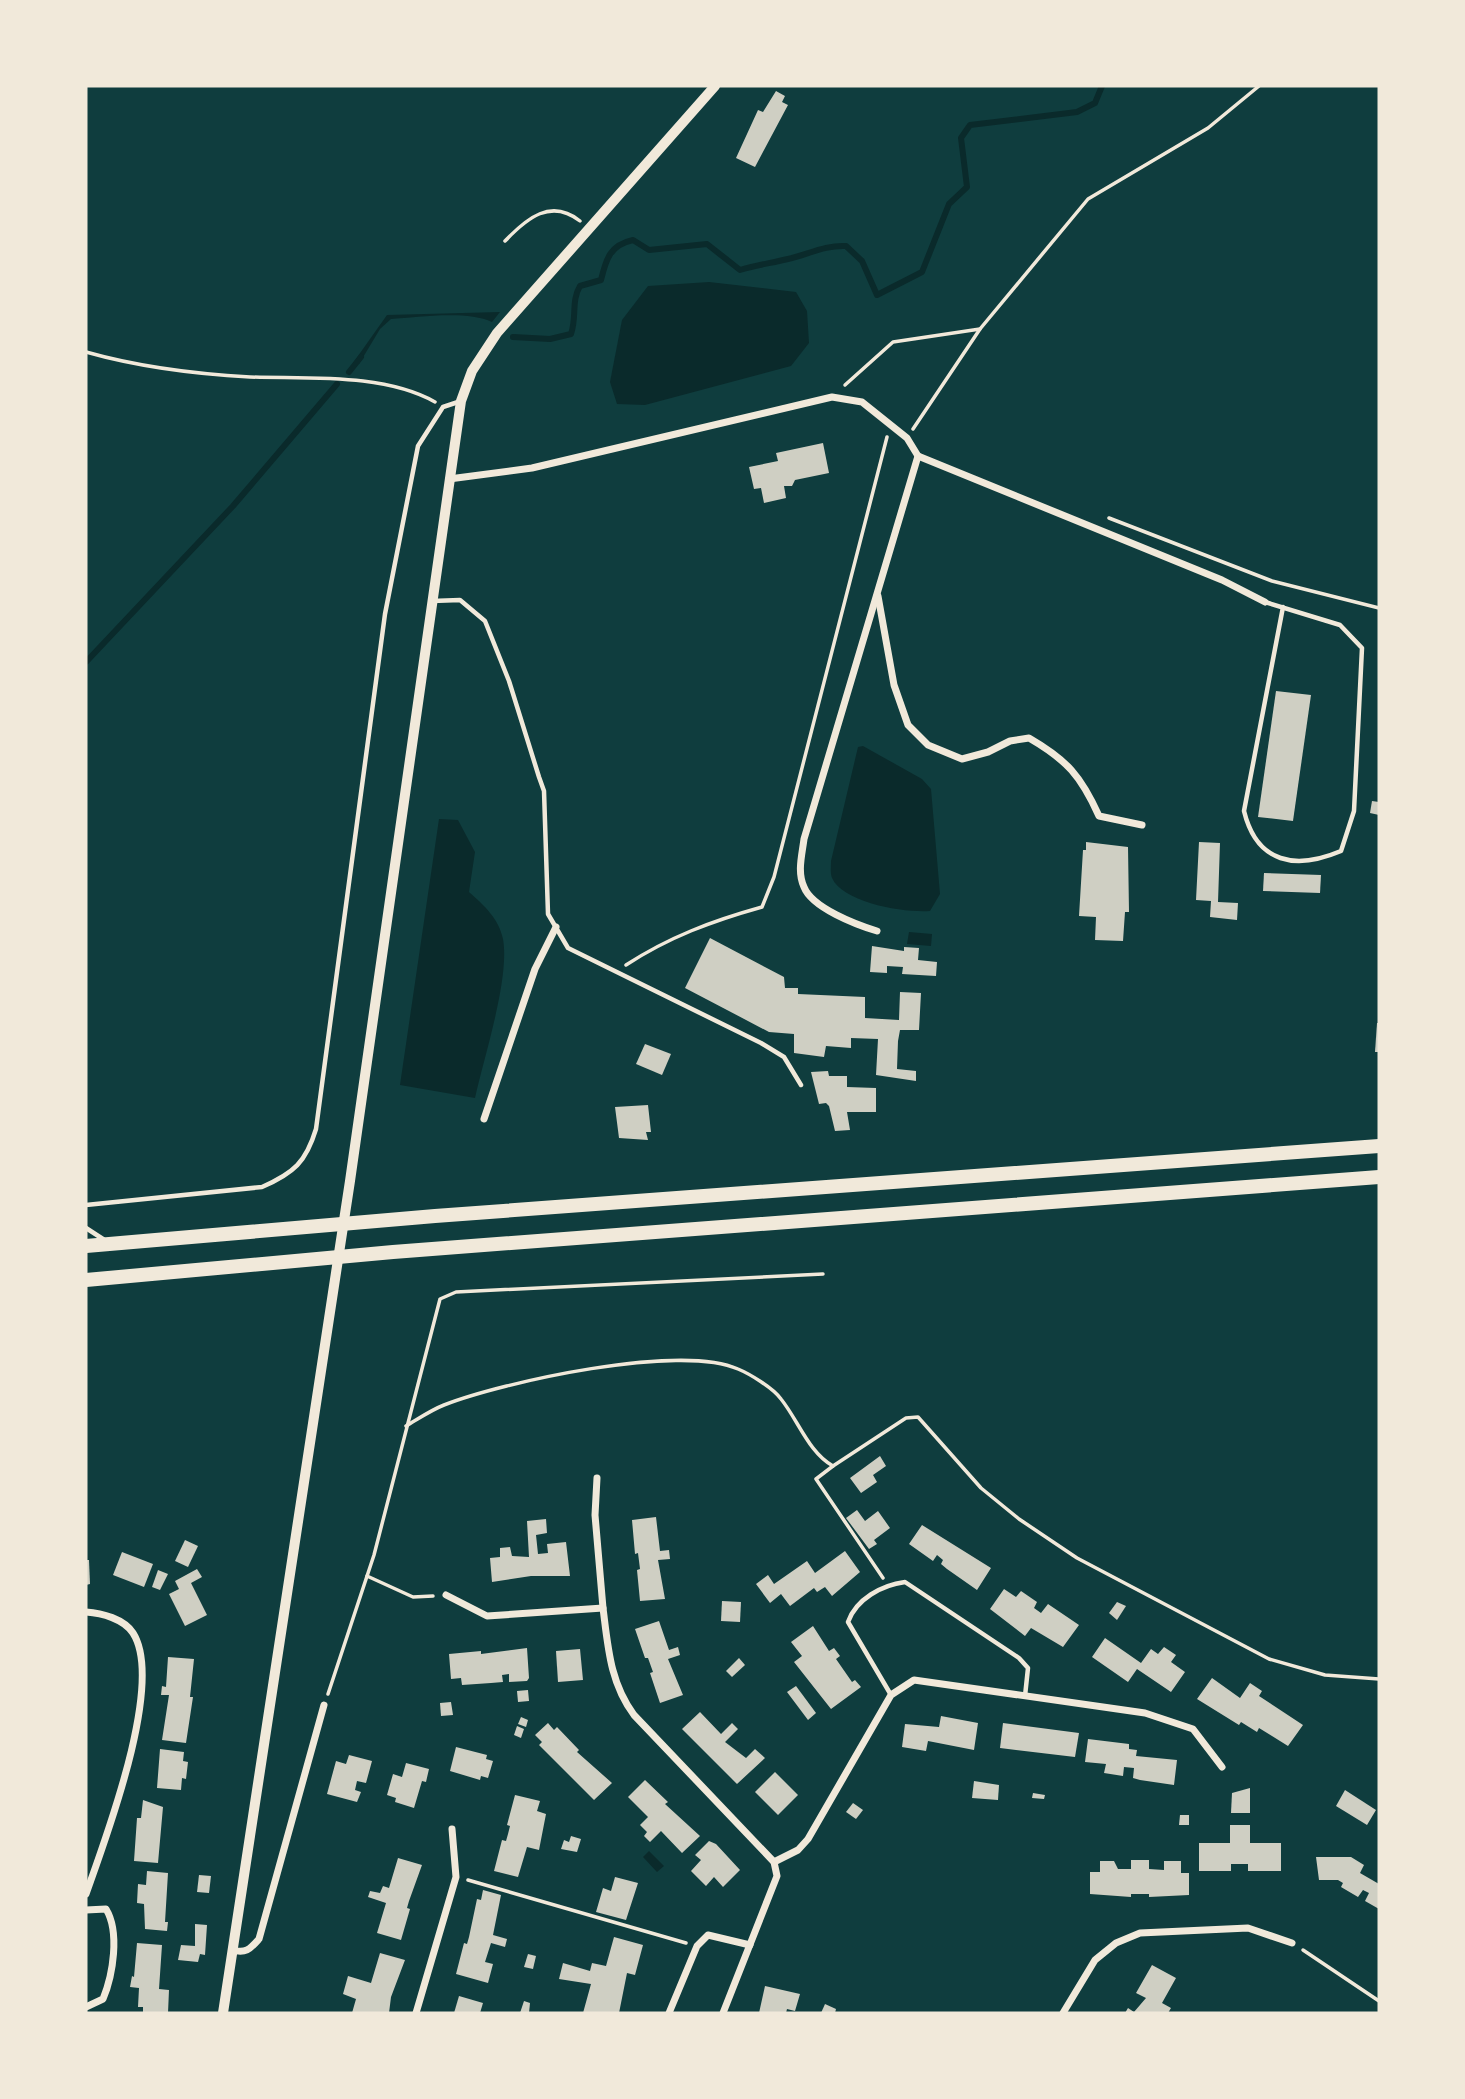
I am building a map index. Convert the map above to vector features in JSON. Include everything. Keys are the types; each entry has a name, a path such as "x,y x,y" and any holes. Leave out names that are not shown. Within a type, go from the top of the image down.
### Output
{"highway":[{"path":"86,1246 392,1220 1379,1146"},
{"path":"86,1280 393,1252 1379,1177"}],"street":[{"path":"223,2013 346,1206 461,401 472,371 497,333 715,86"},
{"path":"449,479 532,468 832,397 862,402 907,438 918,456 1222,580 1265,602"},
{"path":"877,931 843,921 804,890 800,872 804,839 918,456"},
{"path":"877,592 894,685 908,725 928,745 962,759 988,752 1010,741 1029,738 1066,761 1085,784 1099,816 1142,825"},
{"path":"484,1119 535,969 556,927"},
{"path":"597,1478 595,1515 603,1608 610,1663 620,1696 634,1715 774,1862 777,1876 723,2013"},
{"path":"446,1595 487,1616 603,1608"},
{"path":"86,1612 119,1620 133,1633 143,1658 137,1726 120,1798 86,1895"},
{"path":"774,1862 798,1850 807,1839 891,1695 914,1680 1146,1713 1193,1730 1222,1767"},
{"path":"232,1950 248,1950 259,1939 324,1705"},
{"path":"416,2013 456,1877 452,1829"},
{"path":"86,1910 106,1909 114,1922 109,1986 103,1999 86,2007"},
{"path":"1063,2013 1094,1961 1116,1943 1140,1933 1248,1928 1292,1943"},
{"path":"669,2013 697,1946 708,1935 750,1945"}],"lane":[{"path":"86,1205 262,1186 285,1177 308,1155 316,1129 384,614 418,446 443,407 461,401"},
{"path":"432,601 460,600 485,621 509,681 544,791 548,914 568,948 614,973 761,1043 784,1057 801,1085"},
{"path":"1265,602 1283,607 1340,625 1362,648 1354,811 1341,851 1320,860 1287,861 1270,855 1257,842 1244,811 1283,607"},
{"path":"86,1228 110,1243"},
{"path":"891,1695 848,1622 853,1609 887,1584 905,1582 1019,1658 1028,1668 1025,1696"}],"path":[{"path":"907,438 980,329 1088,199 1208,128 1259,86"},
{"path":"505,241 523,222 553,209 570,213 590,229"},
{"path":"832,397 893,342 980,329"},
{"path":"86,352 132,365 247,377 349,379 422,395 443,407"},
{"path":"614,973 659,944 709,921 762,908 774,877 890,425"},
{"path":"1102,515 1272,582 1379,608"},
{"path":"324,1705 367,1576 440,1300 456,1292 823,1274"},
{"path":"407,1426 441,1405 506,1384 613,1365 693,1361 737,1368 780,1397 818,1454 833,1466"},
{"path":"887,1584 816,1479 906,1418 918,1417 981,1488 1019,1519 1077,1558 1269,1659 1325,1675 1379,1679"},
{"path":"367,1576 413,1597 446,1595"},
{"path":"456,1877 697,1946"},
{"path":"1292,1943 1379,2001"}],"water":[{"path":"709,282 796,292 807,311 809,343 791,366 645,405 617,404 610,382 622,320 648,286"},
{"path":"500,312 492,322 457,315 391,319 380,329 359,364 353,363 387,315"},
{"path":"863,746 922,779 931,789 940,894 930,911 891,908 861,900 838,887 832,878 831,861 858,747"},
{"path":"439,819 458,820 475,852 469,892 494,919 503,939 500,996 475,1098 400,1085"},
{"path":"909,932 932,934 931,946 907,944"},
{"path":"649,1851 664,1866 657,1872 643,1857"}],"building":[{"path":"776,91 785,96 782,102 788,105 755,167 736,158 758,110 763,112"},
{"path":"823,443 829,473 795,480 792,486 784,486 786,498 764,503 761,488 754,489 749,467 778,461 776,453"},
{"path":"1276,691 1311,695 1293,821 1258,817"},
{"path":"1372,801 1379,802 1379,815 1370,813"},
{"path":"1086,842 1128,847 1129,912 1125,912 1123,941 1095,940 1096,917 1079,916 1083,850 1086,850"},
{"path":"1199,842 1220,843 1218,902 1238,903 1237,920 1210,917 1211,901 1196,900"},
{"path":"1264,873 1321,875 1320,893 1263,891"},
{"path":"710,938 784,977 785,988 798,988 798,994 865,997 865,1018 899,1020 900,992 921,993 919,1030 900,1030 898,1041 897,1069 916,1071 916,1081 876,1075 878,1039 851,1038 851,1048 826,1046 824,1057 794,1053 794,1034 769,1032 685,988"},
{"path":"872,946 904,951 904,947 919,948 918,960 937,962 936,976 902,974 903,967 887,966 887,973 870,972"},
{"path":"1377,1023 1379,1052 1375,1052"},
{"path":"645,1044 671,1054 662,1075 636,1064"},
{"path":"828,1071 829,1076 847,1076 847,1087 876,1088 876,1112 847,1112 850,1130 835,1131 829,1106 826,1103 819,1104 811,1072"},
{"path":"648,1105 651,1132 646,1132 648,1140 619,1138 615,1107"},
{"path":"880,1456 886,1466 873,1475 877,1482 861,1493 850,1478"},
{"path":"857,1510 865,1521 878,1511 890,1528 874,1540 877,1544 869,1549 846,1518"},
{"path":"656,1517 660,1551 669,1550 670,1559 658,1560 665,1599 640,1601 637,1570 640,1569 638,1553 635,1554 632,1520"},
{"path":"546,1519 547,1533 536,1535 538,1554 548,1553 547,1544 566,1542 570,1576 531,1576 492,1582 490,1558 500,1557 500,1548 510,1547 512,1556 529,1557 527,1521"},
{"path":"922,1525 991,1568 977,1590 941,1564 943,1560 937,1555 933,1561 909,1544"},
{"path":"185,1540 198,1546 188,1567 175,1561"},
{"path":"845,1551 860,1572 832,1596 825,1587 817,1592 814,1588 790,1606 781,1594 770,1603 756,1584 768,1575 774,1584 807,1561 815,1573"},
{"path":"122,1552 153,1564 144,1587 113,1575"},
{"path":"86,1560 89,1560 90,1584 86,1585"},
{"path":"197,1569 202,1577 191,1583 207,1615 185,1626 169,1594 179,1589 175,1581"},
{"path":"158,1570 168,1574 160,1590 152,1587"},
{"path":"1004,1589 1016,1597 1021,1591 1037,1602 1034,1608 1041,1613 1048,1604 1079,1625 1063,1647 1031,1628 1025,1636 990,1609"},
{"path":"722,1601 741,1602 740,1622 721,1621"},
{"path":"1117,1602 1126,1606 1117,1620 1109,1613"},
{"path":"659,1621 669,1650 678,1647 680,1655 668,1659 683,1695 660,1703 650,1673 653,1672 635,1629"},
{"path":"813,1626 829,1651 834,1648 840,1656 836,1659 852,1682 855,1680 861,1687 831,1709 794,1662 802,1656 791,1642"},
{"path":"1105,1638 1141,1663 1151,1649 1158,1654 1164,1647 1176,1655 1171,1662 1185,1672 1171,1692 1137,1669 1128,1682 1092,1657"},
{"path":"527,1648 527,1681 509,1682 509,1674 502,1675 503,1682 462,1685 461,1678 451,1679 449,1654 481,1651 481,1654"},
{"path":"580,1649 583,1680 558,1682 556,1651"},
{"path":"168,1657 194,1659 190,1697 193,1697 186,1743 162,1740 169,1695 161,1695 162,1686 166,1687"},
{"path":"739,1658 745,1665 732,1677 726,1671"},
{"path":"1212,1678 1240,1698 1250,1683 1262,1691 1259,1696 1303,1725 1288,1746 1259,1728 1257,1732 1241,1722 1239,1725 1197,1699"},
{"path":"796,1686 816,1713 808,1720 787,1692"},
{"path":"528,1690 529,1701 518,1702 517,1691"},
{"path":"451,1702 453,1715 441,1716 440,1703"},
{"path":"700,1712 721,1734 732,1723 738,1729 725,1742 746,1758 755,1749 765,1758 737,1784 682,1729"},
{"path":"941,1716 978,1723 974,1750 928,1741 926,1751 902,1747 905,1724 939,1727"},
{"path":"521,1717 528,1720 526,1727 518,1724"},
{"path":"548,1723 554,1730 557,1727 579,1750 577,1752 612,1783 594,1800 539,1745 542,1742 535,1735"},
{"path":"1003,1723 1079,1733 1075,1757 1000,1748"},
{"path":"517,1726 524,1729 521,1738 514,1735"},
{"path":"1088,1739 1129,1744 1129,1749 1137,1750 1136,1756 1177,1760 1174,1785 1133,1778 1134,1768 1124,1767 1123,1776 1104,1773 1106,1764 1085,1762"},
{"path":"456,1747 487,1755 486,1759 493,1761 488,1778 481,1776 480,1780 450,1771"},
{"path":"160,1749 184,1752 183,1761 188,1762 186,1779 182,1778 181,1790 157,1788"},
{"path":"349,1755 372,1761 366,1783 357,1781 355,1790 361,1792 357,1802 327,1794 336,1761 346,1764"},
{"path":"406,1763 429,1769 426,1782 422,1781 414,1808 395,1802 396,1798 387,1795 393,1774 402,1777"},
{"path":"775,1772 798,1795 778,1815 755,1792"},
{"path":"645,1780 668,1802 665,1804 700,1836 682,1853 661,1831 650,1842 644,1836 647,1832 640,1825 648,1817 628,1797"},
{"path":"974,1781 999,1785 998,1800 972,1798"},
{"path":"1250,1788 1250,1813 1231,1813 1232,1793"},
{"path":"1345,1790 1376,1810 1367,1825 1336,1806"},
{"path":"1033,1793 1045,1795 1044,1799 1032,1798"},
{"path":"515,1795 540,1801 537,1811 546,1814 539,1850 527,1847 518,1877 494,1871 502,1840 506,1841 508,1834 510,1826 507,1825"},
{"path":"143,1800 163,1807 158,1863 134,1861 137,1818 141,1818"},
{"path":"853,1803 863,1810 856,1819 846,1812"},
{"path":"1180,1815 1189,1815 1189,1825 1179,1825"},
{"path":"1230,1825 1250,1825 1250,1843 1281,1843 1281,1871 1248,1871 1248,1864 1231,1864 1231,1871 1199,1871 1199,1843 1230,1843"},
{"path":"571,1836 581,1839 577,1852 561,1849 564,1840 569,1842"},
{"path":"709,1841 716,1844 740,1870 723,1887 714,1877 706,1886 691,1871 701,1860 695,1855"},
{"path":"1316,1857 1351,1857 1364,1865 1360,1873 1379,1884 1379,1909 1365,1901 1369,1893 1363,1890 1358,1897 1341,1887 1343,1883 1338,1880 1319,1880"},
{"path":"398,1858 422,1865 407,1908 410,1909 401,1940 377,1933 386,1903 368,1897 370,1891 380,1893 383,1886 389,1888"},
{"path":"1131,1860 1149,1860 1149,1869 1164,1870 1164,1861 1181,1861 1181,1873 1189,1873 1189,1895 1149,1897 1149,1894 1131,1894 1131,1897 1090,1894 1090,1872 1100,1872 1100,1861 1114,1861 1118,1869 1131,1869"},
{"path":"147,1871 168,1873 165,1922 168,1922 167,1931 145,1929 144,1904 137,1903 138,1884 146,1885"},
{"path":"199,1875 211,1876 209,1893 197,1892"},
{"path":"615,1877 638,1883 626,1920 596,1912 603,1888 611,1891"},
{"path":"483,1890 501,1895 493,1935 507,1939 505,1947 491,1943 485,1962 493,1964 488,1983 456,1974 464,1943 467,1944 469,1937 477,1899 481,1900"},
{"path":"195,1924 207,1925 205,1955 200,1954 198,1962 178,1960 181,1945 195,1946"},
{"path":"614,1937 643,1945 635,1975 627,1973 619,2013 583,2013 591,1984 559,1979 563,1963 590,1971 592,1963 606,1966"},
{"path":"137,1943 162,1945 159,1989 169,1990 168,2013 143,2013 143,2007 138,2007 139,1988 130,1987 132,1976 134,1977"},
{"path":"380,1953 405,1960 391,1997 389,2013 352,2013 356,1999 343,1994 348,1976 371,1983"},
{"path":"528,1954 536,1956 533,1969 524,1967"},
{"path":"1152,1965 1176,1978 1162,2003 1171,2008 1168,2013 1125,2013 1128,2008 1134,2012 1146,1998 1136,1993"},
{"path":"765,1986 800,1994 795,2011 787,2009 786,2013 759,2013"},
{"path":"459,1996 483,2003 480,2013 454,2013"},
{"path":"524,2001 530,2003 529,2013 520,2013"},
{"path":"825,2004 836,2009 835,2013 821,2013"}],"waterway":[{"path":"513,337 550,339 571,334 580,286 601,280 610,254 619,245 633,240 649,250 707,244 740,270 824,248 846,246 862,261 877,295 922,272 949,204 967,187 961,138 970,125 1077,112 1095,103 1102,86"},
{"path":"349,372 361,357"},
{"path":"86,662 233,506 337,384"}]}
